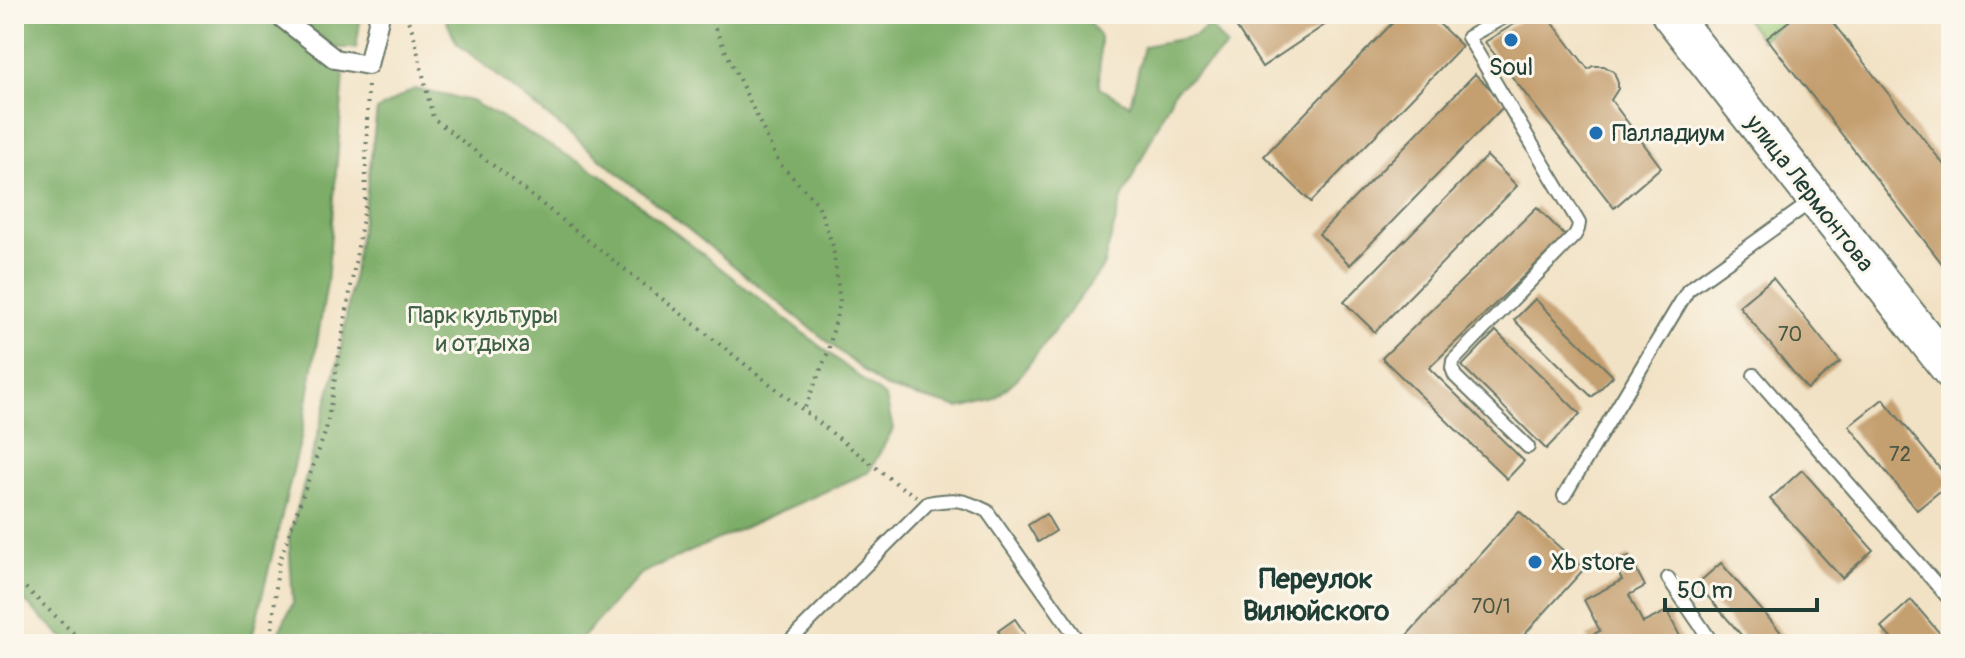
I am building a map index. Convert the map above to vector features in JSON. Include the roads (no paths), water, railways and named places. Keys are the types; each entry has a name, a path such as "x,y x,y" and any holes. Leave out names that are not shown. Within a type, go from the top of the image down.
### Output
{"main road":[{"name":"улица Лермонтова","path":"1670,14 1951,371"}],"street":[{"path":"277,14 335,59 368,65 380,14"}],"lane":[{"path":"1510,14 1468,37 1579,223 1575,235 1453,361 1452,368 1455,376 1528,447"},
{"path":"1564,496 1688,290 1815,199"},
{"path":"1754,375 1951,601"},
{"path":"787,644 928,503 949,499 967,502 987,511 1080,644"},
{"path":"1668,578 1713,644"}],"place":[{"name":"Soul","path":"1511,40"},
{"name":"Палладиум","path":"1596,133"},
{"name":"Xb store","path":"1535,562"}],"district":[{"name":"Переулок Вилюйского","path":"1316,594"}],"park label":[{"name":"Парк культуры и отдыха","path":"483,329"}]}
